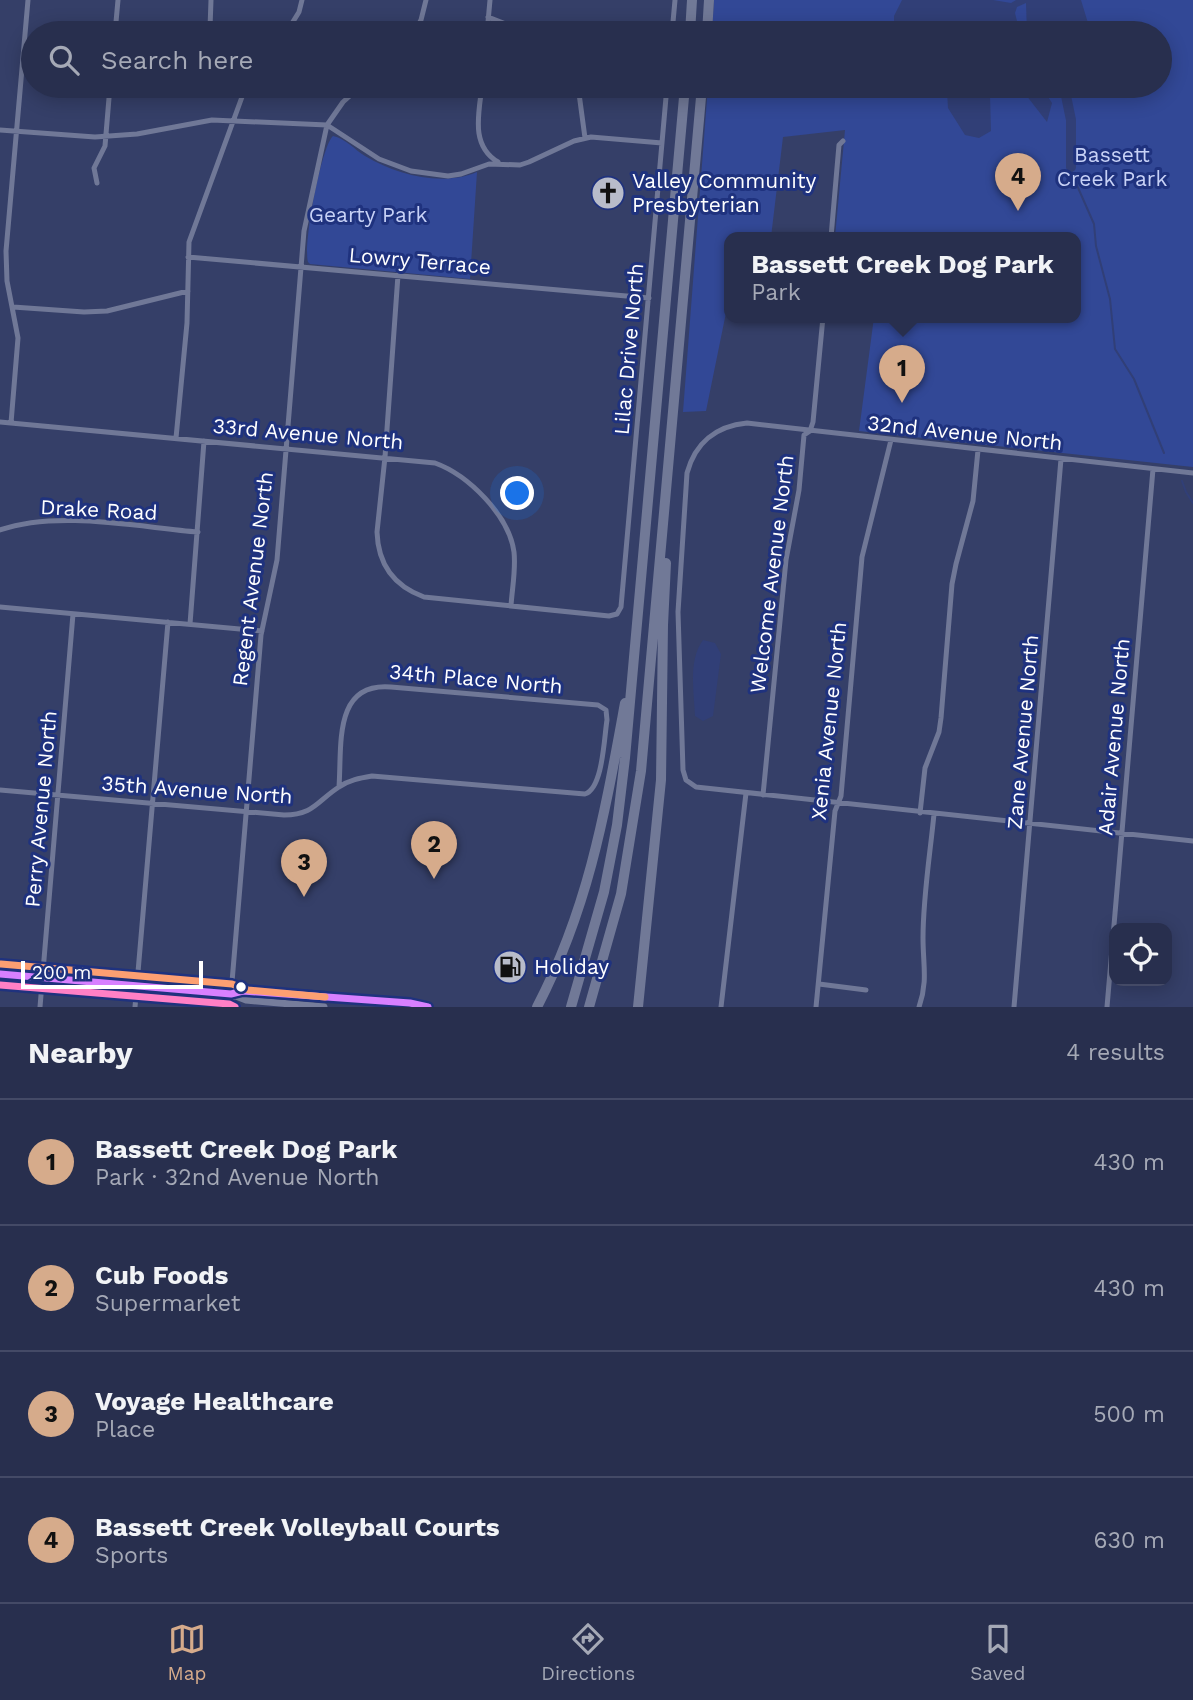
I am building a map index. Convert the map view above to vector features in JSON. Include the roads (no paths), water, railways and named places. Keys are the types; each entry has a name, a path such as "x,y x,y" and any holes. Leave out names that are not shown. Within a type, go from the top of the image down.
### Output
{"highway":[{"path":"691,21 692,0"},
{"path":"708,21 709,0"},
{"path":"571,1007 604,892 617,825 684,98"},
{"path":"589,1007 619,903 641,771 701,98"},
{"path":"638,1007 662,780 666,572 664,520"},
{"path":"537,1007 559,962 583,899 597,851 636,641"}],"street":[{"path":"26,21 28,0"},
{"path":"116,21 118,0"},
{"path":"211,0 211,21"},
{"path":"293,21 302,0"},
{"path":"420,21 426,0"},
{"path":"488,21 489,0"},
{"path":"673,21 675,0"},
{"path":"488,17 498,21"},
{"path":"11,423 19,354 4,239 21,77"},
{"path":"97,183 94,168 105,146 109,98"},
{"path":"176,438 192,230 214,177 241,98"},
{"name":"Regent Avenue North","path":"230,1007 262,631 278,560 307,215 327,125 347,98"},
{"path":"481,98 478,135 485,152 500,163 510,165 529,162 591,137 662,143"},
{"path":"580,98 585,138"},
{"name":"Lilac Drive North","path":"511,607 609,616 620,611 666,98"},
{"path":"0,130 106,137 212,120 327,125 379,159 411,171 448,176 500,163"},
{"path":"831,232 839,145 843,141"},
{"name":"Lowry Terrace","path":"188,257 649,298"},
{"path":"398,275 377,544 385,568 412,593 424,597 511,607"},
{"path":"13,307 107,311 188,291"},
{"name":"Welcome Avenue North","path":"763,796 786,560 799,490 804,435 813,422 822,323"},
{"name":"33rd Avenue North","path":"0,422 420,460 450,468 475,486 485,498 501,521 513,546 515,563 511,607"},
{"name":"32nd Avenue North","path":"746,793 690,785 683,770 678,644 687,473 690,460 708,437 734,424 747,423 1193,473"},
{"name":"Xenia Avenue North","path":"817,1007 835,811 841,796 862,557 891,440"},
{"path":"190,624 204,441"},
{"path":"920,813 925,768 939,732 952,584 973,501 978,450"},
{"name":"Zane Avenue North","path":"1014,1007 1061,459"},
{"name":"Adair Avenue North","path":"1107,1007 1153,469"},
{"name":"Drake Road","path":"0,530 24,522 60,519 198,532"},
{"path":"0,607 262,631"},
{"name":"Perry Avenue North","path":"40,1007 73,614"},
{"path":"135,1007 168,622"},
{"name":"34th Place North","path":"339,787 348,705 361,691 382,686 598,705 606,710 607,720 597,781 590,792"},
{"name":"35th Avenue North","path":"0,790 284,814 303,813 320,804 339,787 359,778 372,776 579,795 590,792"},
{"path":"721,1007 746,793 1193,841"},
{"path":"919,1007 925,990 923,938 934,814"},
{"path":"0,974 231,994 246,1000 324,1007"},
{"path":"819,984 866,990"},
{"path":"231,994 243,991 410,1003 428,1007"}],"waterway":[{"path":"1066,98 1071,120 1071,167"},
{"path":"1071,167 1094,224 1096,246 1110,299 1115,349 1134,379 1164,453"},
{"path":"1182,481 1193,503"}],"place":[{"name":"Valley Community Presbyterian","path":"608,193"},
{"name":"Bassett Creek Volleyball Courts","path":"1018,211"},
{"name":"Bassett Creek Dog Park","path":"902,403"},
{"name":"Cub Foods","path":"434,879"},
{"name":"Voyage Healthcare","path":"304,897"},
{"name":"Holiday","path":"510,967"}],"park label":[{"name":"Bassett Creek Park","path":"1112,167"},
{"name":"Gearty Park","path":"368,215"}]}
